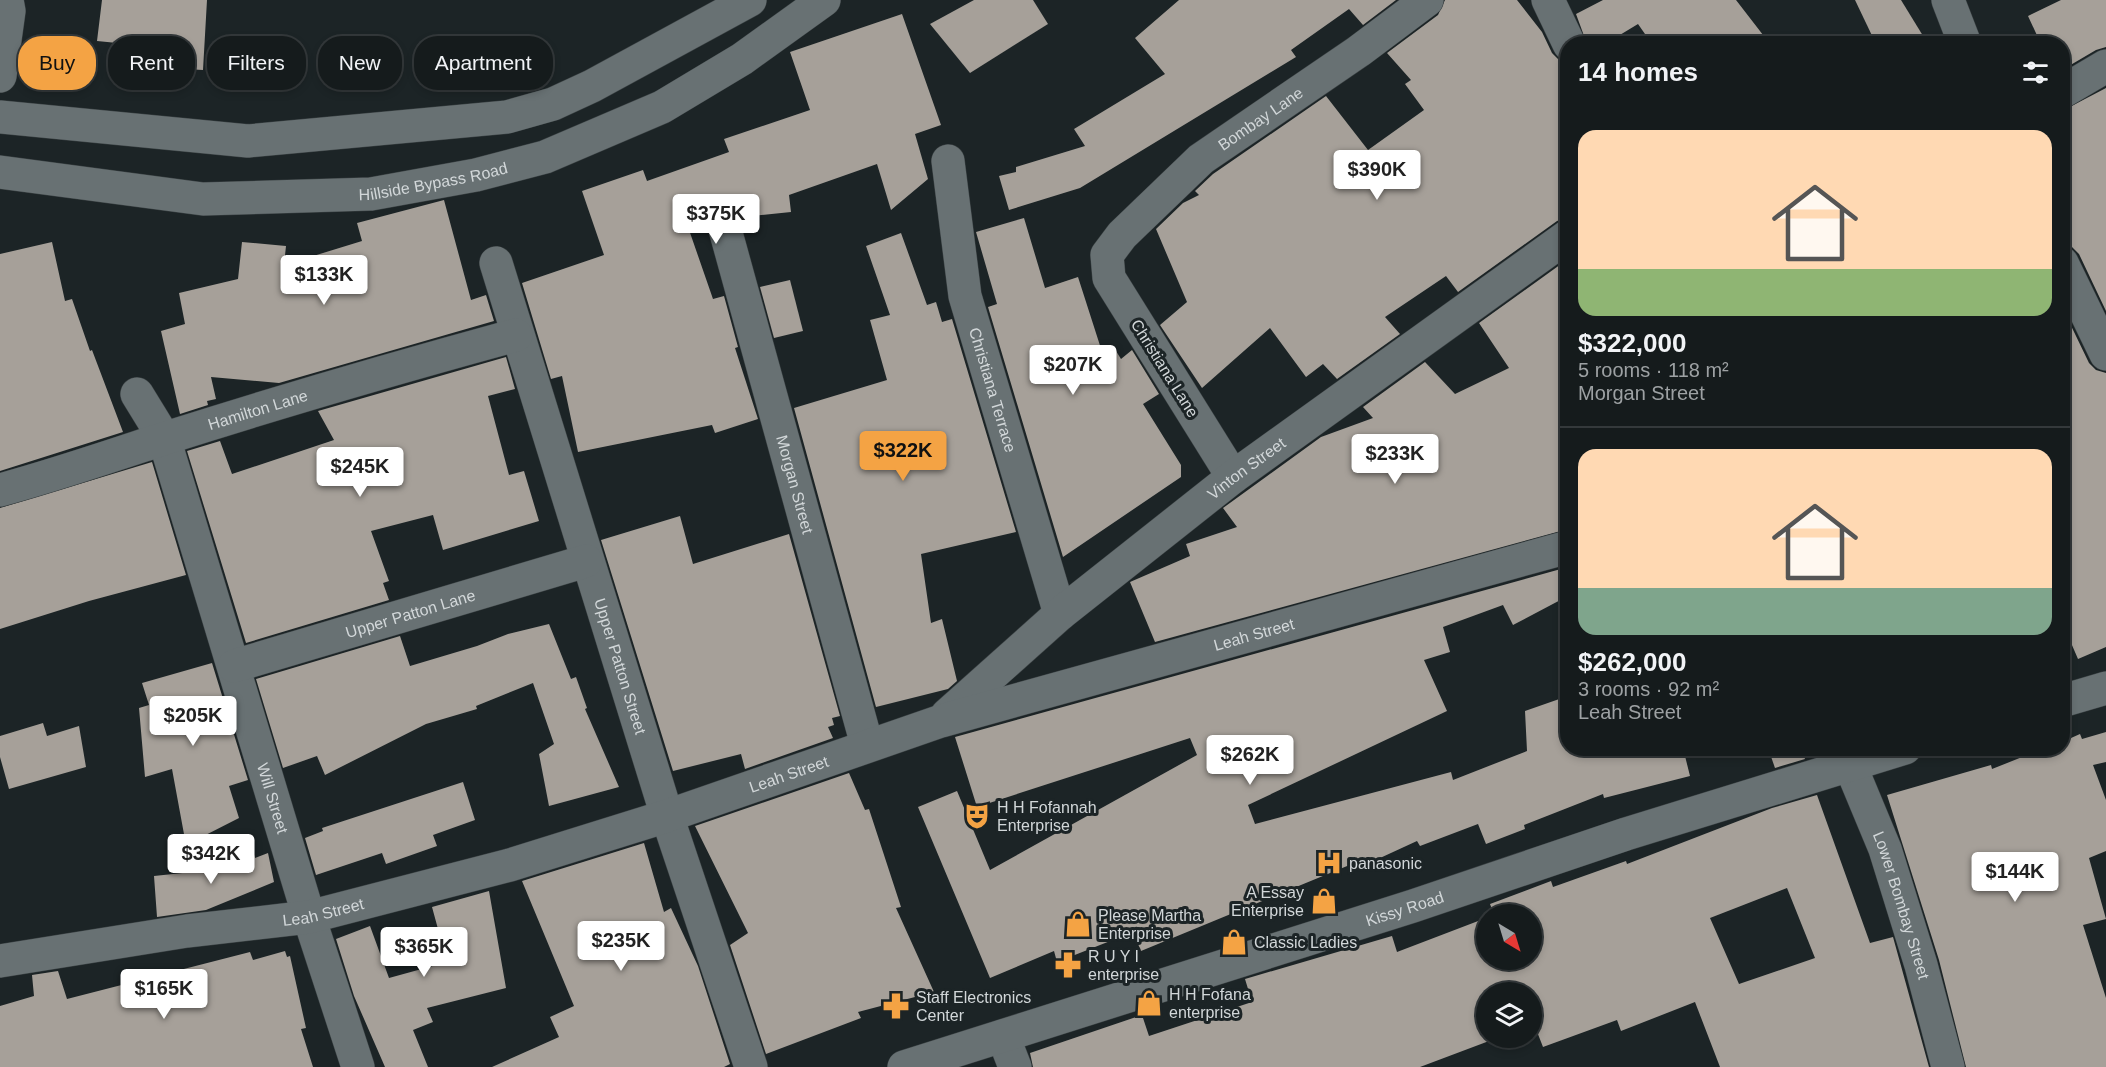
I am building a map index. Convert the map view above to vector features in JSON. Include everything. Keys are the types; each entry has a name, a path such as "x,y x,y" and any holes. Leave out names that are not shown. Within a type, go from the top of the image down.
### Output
{"street":[{"path":"0,76 9,11 7,0"},
{"path":"0,117 248,141 507,117 553,104 592,86 750,0"},
{"name":"Hillside Bypass Road","path":"0,172 203,199 371,194 476,175 545,157 662,107 742,59 824,0"},
{"name":"Bombay Lane","path":"1107,255 1122,235 1201,159 1359,51 1427,0"},
{"path":"1548,0 1565,36"},
{"path":"1948,0 1962,36"},
{"path":"2070,87 2106,66"},
{"name":"Christiana Terrace","path":"948,161 965,296 1060,614"},
{"name":"Morgan Street","path":"723,222 867,745"},
{"name":"Vinton Street","path":"941,721 1060,614 1233,477 1560,242"},
{"name":"Christiana Lane","path":"1107,255 1108,278 1233,477"},
{"name":"Upper Patton Street","path":"496,263 586,561 667,816 751,1067"},
{"path":"2070,280 2106,354"},
{"name":"Hamilton Lane","path":"0,490 66,472 164,438 375,374 516,335"},
{"name":"Will Street","path":"137,394 164,438 309,917 358,1067"},
{"name":"Leah Street","path":"0,961 117,941 309,917 510,865 667,816 941,721 1560,549"},
{"name":"Upper Patton Lane","path":"234,666 586,561"},
{"path":"2070,699 2106,688"},
{"name":"Kissy Road","path":"904,1067 1413,906 1846,757"},
{"name":"Lower Bombay Street","path":"1846,757 1885,849 1922,965 1948,1067"},
{"path":"1003,1036 1016,1067"}],"building":[{"path":"102,0 207,0 203,70 195,70 195,36 108,36 108,42 97,41"},
{"path":"974,0 1033,0 1048,24 970,73 930,24"},
{"path":"1179,0 1396,0 1363,25 1349,9 1291,50 1296,57 1080,188 1009,210 999,176 1016,172 1016,167 1085,146 1074,129 1165,74 1135,38"},
{"path":"1445,0 1517,0 1542,32 1552,53 1560,60 1560,220 1458,292 1446,276 1385,317 1400,334 1337,379 1323,364 1306,377 1270,328 1202,388 1160,325 1187,302 1156,229 1183,203 1199,195 1195,191 1213,174 1326,96 1368,150 1424,110 1405,84 1411,80 1387,53 1438,15"},
{"path":"1603,0 1736,0 1764,36 1646,36 1638,24 1618,36 1584,36 1576,14"},
{"path":"1855,0 1901,0 1923,36 1872,36"},
{"path":"2061,0 2106,0 2106,47 2096,50 2070,65 2070,36 2037,36 2028,16"},
{"path":"902,14 941,125 915,134 928,179 891,210 877,164 789,195 791,212 741,217 736,208 728,204 719,204 709,209 705,222 687,224 713,299 724,296 738,347 735,348 758,419 715,433 712,425 578,452 562,376 551,379 522,283 604,255 582,191 643,170 647,181 729,152 724,139 810,110 790,52"},
{"path":"2106,88 2106,311 2079,254 2070,246 2070,107"},
{"path":"444,200 471,300 486,295 494,321 279,383 211,377 216,399 207,401 208,405 180,414 161,331 185,324 179,293 238,279 242,242 286,246 284,265 362,241 357,223"},
{"path":"1024,218 1045,288 1078,277 1104,358 1116,351 1121,359 1132,350 1159,394 1143,404 1181,465 1181,477 1063,557 988,307 997,304 976,232"},
{"path":"901,233 927,305 936,302 942,322 952,319 1016,532 921,554 931,623 942,619 957,681 948,689 876,707 794,408 887,380 870,320 890,315 866,246"},
{"path":"52,242 65,301 72,299 90,351 92,350 123,432 0,471 0,254"},
{"path":"1560,265 1560,531 1155,642 1130,582 1190,556 1186,544 1237,527 1223,508 1321,437 1373,418 1363,407 1425,362 1455,394 1509,368 1479,323"},
{"path":"790,280 803,331 774,338 760,287"},
{"path":"2070,324 2089,363 2096,370 2106,373 2106,647 2078,659 2070,640"},
{"path":"506,357 515,389 488,396 509,475 524,471 539,521 443,550 433,515 371,531 389,581 383,583 389,600 246,643 187,451 220,441 232,474 334,440 318,411"},
{"path":"152,462 186,575 89,601 0,629 0,508"},
{"path":"680,516 693,564 789,534 840,716 832,718 834,725 828,727 833,738 745,769 741,754 673,771 601,540"},
{"path":"1560,569 1560,600 1513,625 1503,605 1443,627 1450,652 1424,660 1447,711 1248,805 1255,824 1451,772 1453,780 1527,751 1525,711 1560,699 1560,756 1685,756 1690,776 1604,798 1603,794 1524,825 1525,829 1486,844 1478,824 1420,846 1417,841 1354,870 1352,864 1141,951 1133,932 1057,962 1054,951 990,978 918,807 957,791 990,870 1197,755 1190,738 977,807 955,737"},
{"path":"549,624 571,679 576,677 587,708 585,709 619,787 549,806 539,754 554,744 533,683 476,706 477,709 426,724 325,775 317,756 283,768 256,679 400,636 410,666 508,634"},
{"path":"212,663 248,780 229,786 239,818 186,845 172,769 145,777 139,708 149,705 142,683"},
{"path":"43,723 47,736 79,726 86,767 9,789 0,757 0,736"},
{"path":"2106,732 2106,762 2093,765 2106,800 2106,851 2089,858 2106,919 2083,925 2106,998 2106,1067 1966,1067 1939,960 1887,795 1991,765 1992,769 2025,756 2070,756 2070,738 2080,734 2082,739"},
{"path":"1771,756 1804,756 1805,759 1775,768"},
{"path":"849,773 865,810 869,809 901,907 896,908 934,992 858,1012 861,1018 766,1054 730,945 748,933 695,826"},
{"path":"463,782 475,820 433,835 437,846 386,864 382,853 316,875 305,838 323,831 322,828"},
{"path":"1817,795 1870,943 1893,937 1929,1067 1720,1067 1695,1002 1621,1031 1617,1020 1543,1047 1542,982 1476,982 1476,1046 1420,1067 1033,1067 1030,1053 1142,1015 1149,1036 1252,1002 1245,979 1392,936 1397,952 1476,922 1476,970 1542,970 1542,904 1490,904 1551,881 1553,887 1626,861 1627,864 1772,808","holes":["1787,888 1815,958 1739,984 1710,918"]},
{"path":"644,843 664,912 671,908 698,966 730,1064 724,1067 492,1067 559,1037 550,1017 574,1006 522,881"},
{"path":"253,851 255,858 268,853 274,882 206,910 157,917 154,876 192,872"},
{"path":"489,891 506,988 427,1008 433,1022 413,1030 428,1067 385,1067 354,996 336,939 370,926 389,978 447,962 432,907"},
{"path":"285,951 287,957 290,956 306,1028 301,1029 313,1067 0,1067 0,1006 34,996 32,975 58,971 67,999 250,952 253,960"}],"place":[{"name":"H H Fofannah Enterprise","path":"977,816"},
{"name":"panasonic","path":"1329,863"},
{"name":"A Essay Enterprise","path":"1324,901"},
{"name":"Please Martha Enterprise","path":"1078,924"},
{"name":"Classic Ladies","path":"1234,942"},
{"name":"R U Y I enterprise","path":"1068,965"},
{"name":"H H Fofana enterprise","path":"1149,1003"},
{"name":"Staff Electronics Center","path":"896,1006"}]}
